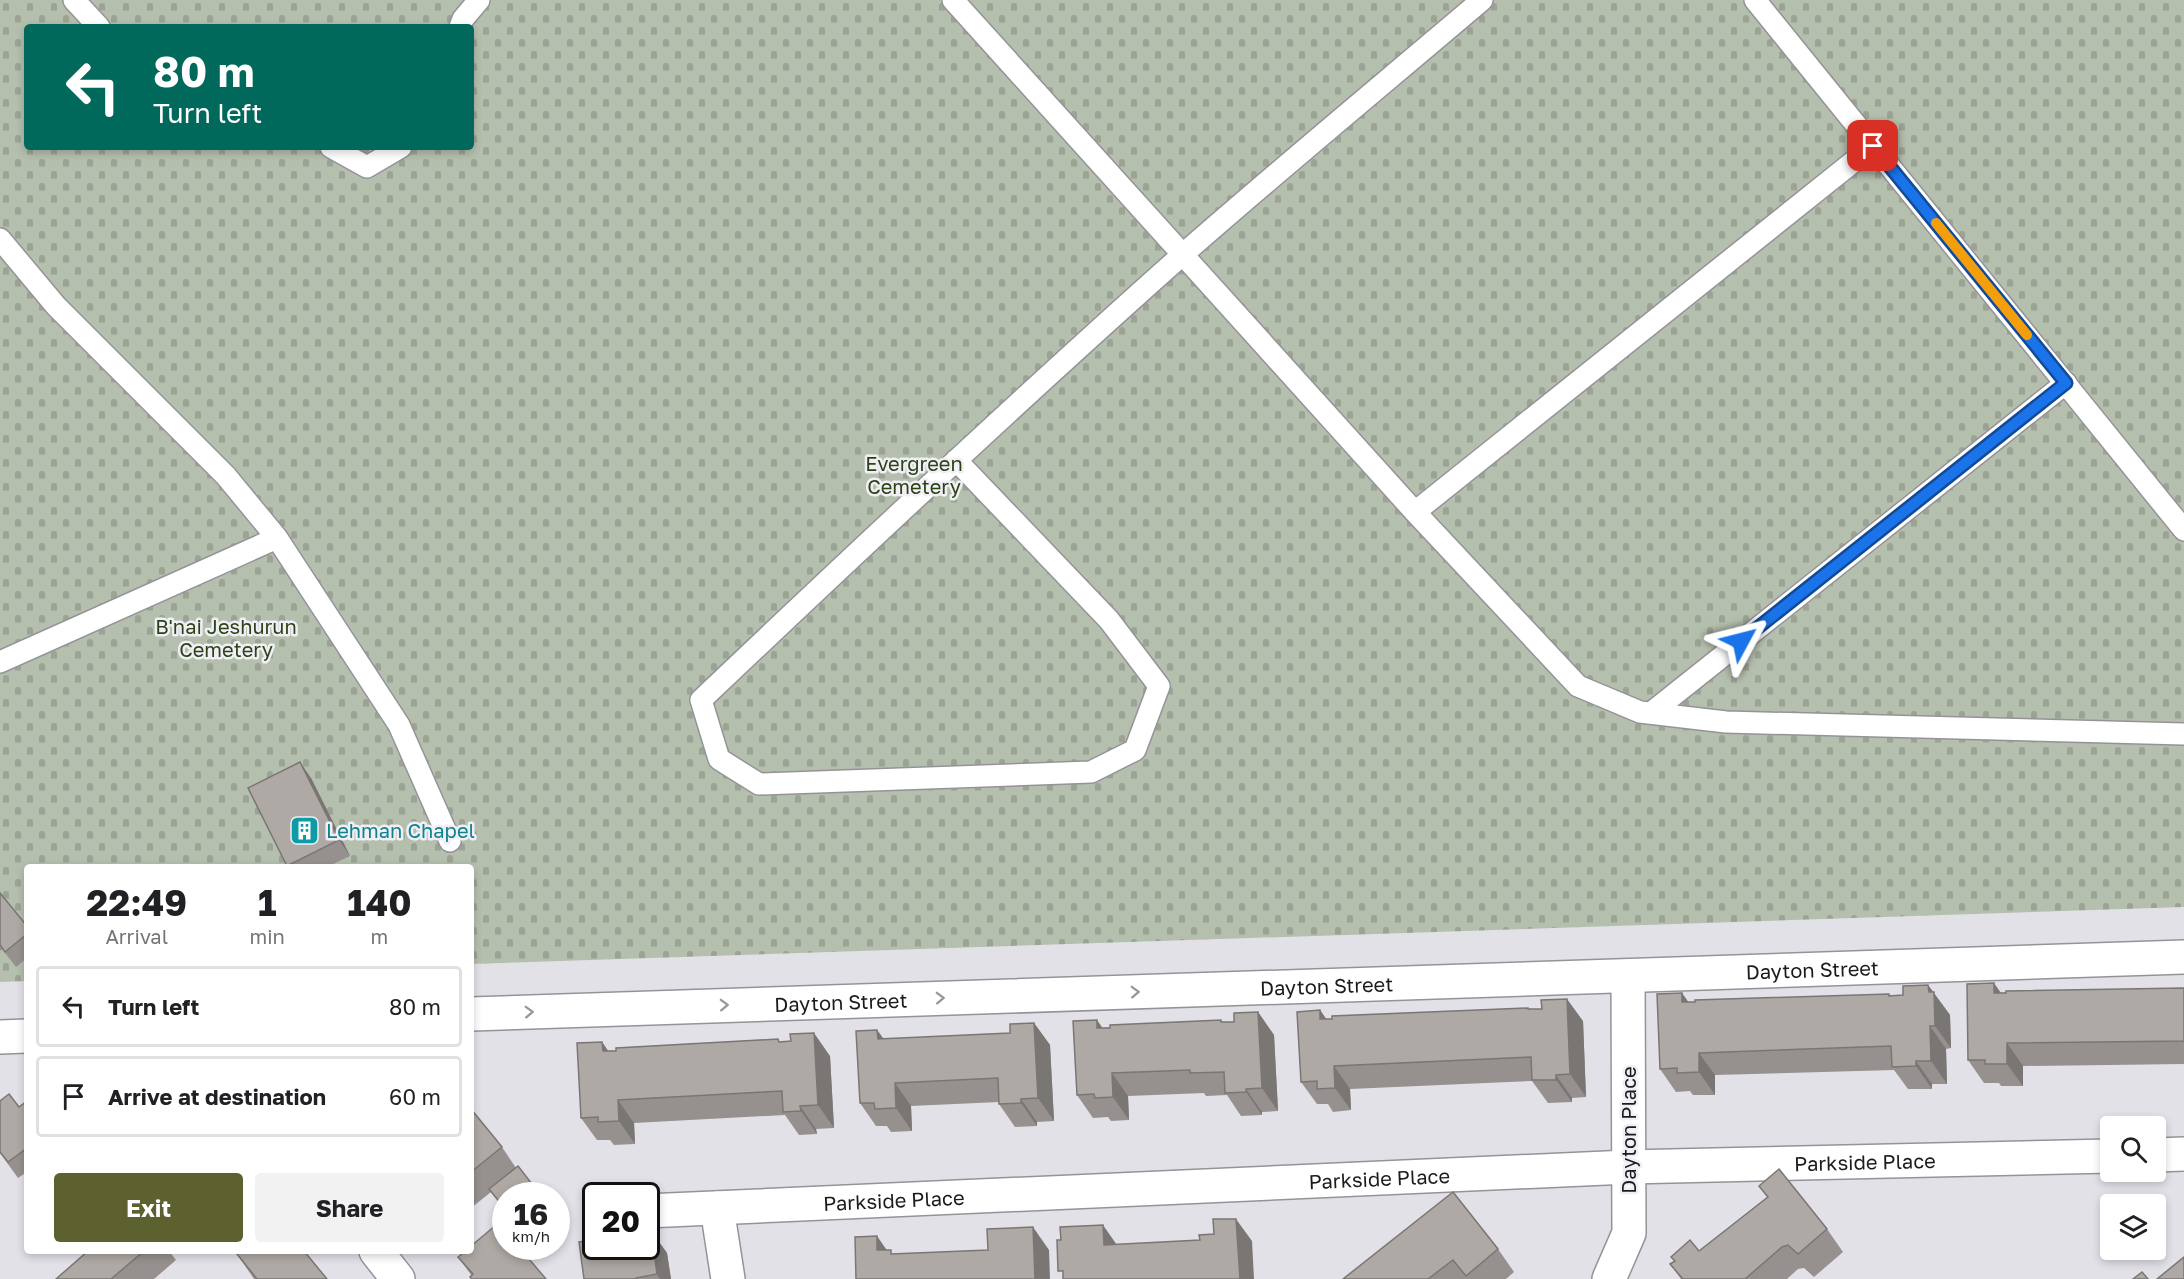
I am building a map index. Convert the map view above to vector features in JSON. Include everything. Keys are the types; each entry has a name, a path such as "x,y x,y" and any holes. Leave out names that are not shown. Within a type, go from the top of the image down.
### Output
{"street":[{"name":"Dayton Street","path":"474,1014 2184,957"},
{"name":"Dayton Place","path":"1609,1279 1629,1233 1628,976"},
{"path":"0,1037 24,1036"},
{"path":"2166,1155 2184,1154"},
{"name":"Parkside Place","path":"660,1210 1628,1167 2100,1156"},
{"path":"717,1208 729,1279"},
{"path":"378,1254 398,1279"}],"lane":[{"path":"74,0 96,24"},
{"path":"461,24 479,0"},
{"path":"953,0 1415,512 1578,686 1640,712 1726,722 2184,734"},
{"path":"956,460 1109,620 1159,686 1135,750 1091,772 759,784 719,759 701,700 956,460 1183,255 1482,0"},
{"path":"1755,0 2184,530"},
{"path":"1415,512 1873,146"},
{"path":"336,150 367,167 396,150"},
{"path":"0,239 56,306 226,476 277,538 399,725 450,841"},
{"path":"1651,713 2066,383"},
{"path":"0,662 277,538"}],"green space":[{"name":"Evergreen Cemetery","path":"0,0 2184,0 2184,907 474,964 474,864 24,864 24,981 0,982"}],"building":[{"name":"Lehman Chapel","path":"300,762 339,840 291,864 286,864 248,788"},
{"path":"0,893 24,922 24,936 5,952 0,945"},
{"path":"1994,983 1994,993 2184,988 2184,1041 2007,1043 2007,1064 1985,1064 1985,1060 1968,1060 1967,984"},
{"path":"1928,985 1929,992 1934,992 1935,1026 1930,1026 1931,1061 1916,1061 1916,1066 1892,1067 1891,1046 1699,1053 1699,1072 1677,1073 1677,1068 1660,1069 1657,994 1682,993 1682,1002 1889,994 1889,996 1903,995 1903,986"},
{"path":"1567,999 1570,1074 1556,1075 1556,1080 1532,1080 1531,1057 1334,1066 1335,1088 1317,1089 1317,1081 1301,1082 1297,1012 1320,1010 1320,1019 1332,1019 1332,1016 1542,1009 1541,1000"},
{"path":"1258,1012 1262,1088 1246,1089 1246,1092 1225,1093 1224,1072 1190,1073 1190,1070 1112,1073 1113,1097 1095,1098 1094,1094 1077,1095 1073,1021 1097,1020 1097,1028 1110,1028 1110,1025 1221,1020 1221,1022 1234,1022 1234,1013"},
{"path":"1034,1023 1038,1098 1021,1099 1021,1103 999,1104 998,1078 895,1083 896,1108 875,1109 874,1103 860,1103 856,1031 877,1030 878,1039 1010,1033 1010,1024"},
{"path":"814,1033 818,1105 800,1106 801,1111 783,1112 782,1091 618,1100 619,1121 598,1122 598,1117 581,1118 577,1043 602,1042 603,1051 616,1051 616,1048 778,1039 779,1042 791,1041 790,1034"},
{"path":"9,1094 19,1107 24,1103 24,1150 8,1162 0,1152 0,1101"},
{"path":"474,1113 502,1147 474,1170"},
{"path":"518,1166 530,1182 498,1182"},
{"path":"1779,1169 1827,1229 1798,1254 1788,1245 1782,1247 1745,1279 1683,1279 1670,1264 1675,1261 1671,1257 1690,1240 1699,1251 1768,1197 1759,1186"},
{"path":"1453,1192 1498,1249 1466,1276 1453,1260 1428,1279 1343,1279"},
{"path":"1213,1219 1236,1219 1240,1279 1063,1279 1063,1271 1058,1271 1057,1240 1061,1240 1060,1227 1103,1225 1104,1245 1200,1240 1199,1235 1214,1234"},
{"path":"1033,1227 1035,1279 856,1279 855,1237 877,1236 877,1250 891,1250 891,1254 988,1250 987,1229"},
{"path":"492,1228 492,1260 530,1260 546,1279 472,1279 470,1277 473,1274 458,1257 462,1254 474,1254 474,1243"},
{"path":"579,1242 582,1242 582,1260 655,1260 657,1274 636,1279 584,1279"},
{"path":"85,1254 140,1254 111,1279 56,1279"},
{"path":"237,1254 306,1254 327,1279 257,1279"},
{"path":"2184,1257 2184,1279 2157,1279"},
{"path":"2142,1272 2148,1279 2133,1279"}],"slow traffic":[{"path":"1936,223 2027,335"}],"place":[{"name":"Lehman Chapel","path":"305,830"}],"route":[{"path":"1741,641 2066,383 1873,146"}],"park label":[{"name":"B'nai Jeshurun Cemetery","path":"226,638"}]}
